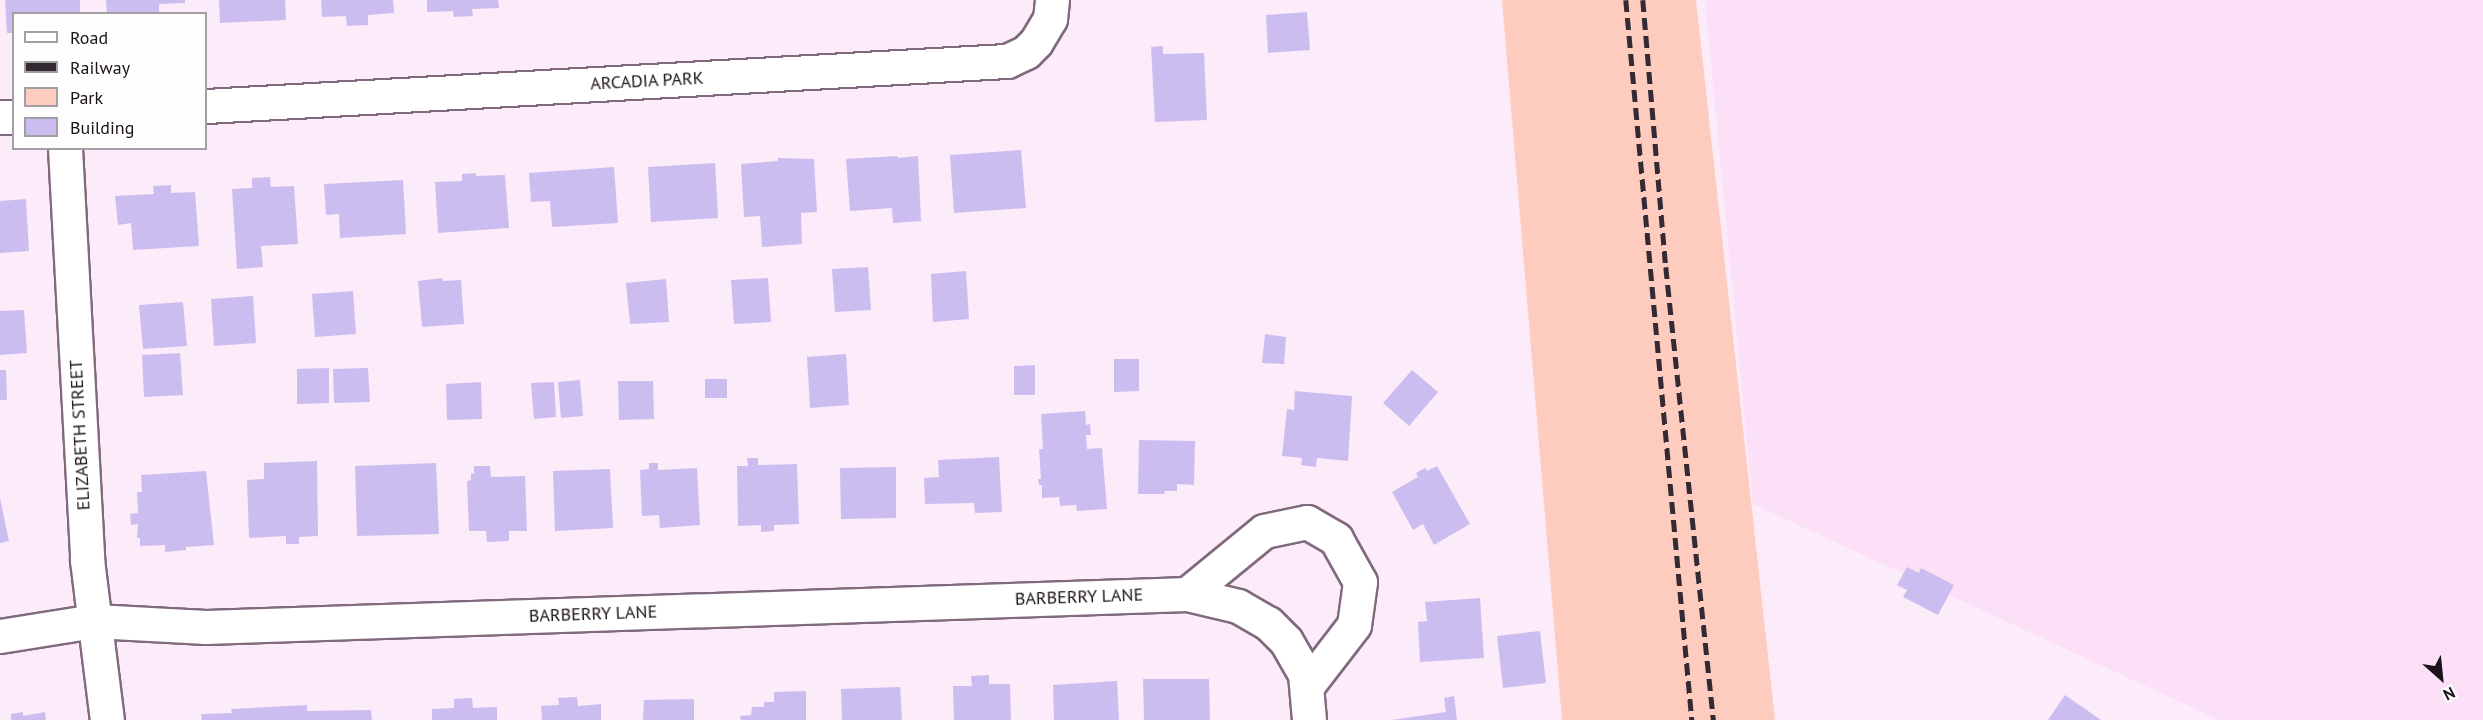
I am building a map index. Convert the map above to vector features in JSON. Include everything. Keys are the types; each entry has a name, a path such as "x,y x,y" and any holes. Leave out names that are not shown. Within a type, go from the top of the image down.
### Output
{"street":[{"name":"ARCADIA PARK","path":"207,106 1007,61 1026,52 1036,42 1050,19 1052,0"},
{"name":"ELIZABETH STREET","path":"66,150 86,548 107,720"},
{"path":"1187,594 1264,531 1307,522 1336,539 1360,582 1354,625 1307,686"},
{"name":"BARBERRY LANE","path":"0,636 94,621 206,627 1187,594 1238,606 1268,624 1286,641 1298,659 1307,686 1310,720"}],"shaded area":[{"path":"1705,0 2483,0 2483,720 2219,720 1753,504"}],"green space":[{"path":"1502,0 1696,0 1775,720 1562,720"}],"building":[{"path":"5,0 80,0 80,12 12,12 12,33 7,33"},
{"path":"106,0 185,0 185,3 159,4 159,12 107,12"},
{"path":"219,0 285,0 286,20 220,23"},
{"path":"321,0 393,0 394,13 368,15 368,25 347,26 346,16 322,17"},
{"path":"427,0 498,0 499,8 472,9 473,16 454,17 453,11 427,12"},
{"path":"1307,12 1310,50 1268,53 1266,15"},
{"path":"1163,46 1163,54 1204,53 1207,120 1155,122 1151,47"},
{"path":"1021,150 1026,208 954,213 950,155"},
{"path":"897,156 898,158 918,156 921,221 893,223 892,208 850,211 846,159"},
{"path":"778,158 814,159 817,212 801,213 802,244 762,247 760,216 744,217 741,164 778,161"},
{"path":"715,163 718,218 651,222 648,167"},
{"path":"614,167 618,223 552,227 550,201 531,202 529,173"},
{"path":"476,173 476,176 505,175 509,228 438,233 435,182 462,181 462,174"},
{"path":"270,177 271,187 294,186 298,244 261,246 263,267 237,269 232,189 252,188 252,178"},
{"path":"403,180 406,234 340,238 339,214 326,215 324,184"},
{"path":"171,185 171,193 195,192 199,246 133,250 131,223 118,225 115,196 154,194 153,186"},
{"path":"26,199 29,251 0,253 0,201"},
{"path":"868,267 871,310 835,312 832,269"},
{"path":"966,271 969,319 933,322 931,274"},
{"path":"442,278 443,281 461,280 464,324 422,327 418,281"},
{"path":"768,278 771,322 734,324 731,280"},
{"path":"666,279 669,322 630,324 626,283"},
{"path":"353,291 356,334 315,337 312,294"},
{"path":"253,296 256,343 214,346 211,299"},
{"path":"183,302 187,346 143,349 139,305"},
{"path":"24,310 27,353 0,355 0,311"},
{"path":"1265,334 1286,337 1284,364 1262,363"},
{"path":"180,353 183,395 144,397 142,355"},
{"path":"846,354 849,405 810,408 807,357"},
{"path":"1114,359 1139,359 1139,391 1114,392"},
{"path":"1035,365 1035,395 1014,395 1014,366"},
{"path":"329,368 329,403 297,404 297,369"},
{"path":"368,368 370,402 334,403 333,369"},
{"path":"0,370 6,370 7,400 0,400"},
{"path":"1412,370 1438,392 1409,426 1383,403"},
{"path":"705,379 727,379 727,398 705,398"},
{"path":"580,380 583,416 561,418 558,382"},
{"path":"618,381 653,381 654,419 619,420"},
{"path":"481,382 482,419 447,420 446,384"},
{"path":"554,382 556,417 534,419 531,383"},
{"path":"1295,391 1352,396 1348,461 1317,458 1316,467 1301,465 1302,458 1282,456 1287,409 1294,410"},
{"path":"1085,411 1086,425 1090,424 1091,435 1086,435 1087,449 1102,448 1107,509 1077,511 1076,505 1060,506 1059,497 1042,498 1042,485 1039,485 1038,479 1041,479 1039,449 1043,449 1041,414"},
{"path":"1139,440 1195,441 1194,485 1177,484 1177,491 1165,491 1164,494 1138,494"},
{"path":"999,457 1002,512 975,513 974,503 925,504 924,478 939,477 938,460"},
{"path":"747,458 758,458 758,465 797,464 799,524 774,525 774,531 761,532 761,525 738,526 737,466 748,466"},
{"path":"317,461 318,536 299,537 299,544 286,544 286,536 249,538 247,480 264,479 264,463"},
{"path":"436,463 439,534 357,536 355,466"},
{"path":"649,463 658,463 658,470 697,468 700,525 660,528 659,515 642,516 640,470 649,469"},
{"path":"474,466 490,466 491,477 525,476 527,531 509,531 509,541 487,542 486,531 469,531 467,481 471,480 471,473 474,474"},
{"path":"1437,466 1470,524 1434,545 1423,524 1413,530 1392,492 1418,477 1416,473 1425,468 1427,471"},
{"path":"896,467 896,518 841,519 840,468"},
{"path":"610,469 613,528 555,531 553,471"},
{"path":"206,471 214,545 186,547 186,550 165,552 165,545 140,546 140,538 137,538 138,524 131,525 130,514 138,513 137,492 142,492 141,475"},
{"path":"0,498 9,541 0,543"},
{"path":"1907,567 1919,573 1921,568 1954,585 1938,615 1903,597 1907,590 1897,585"},
{"path":"1480,598 1484,658 1420,662 1418,622 1427,621 1425,602"},
{"path":"1540,631 1546,683 1503,688 1497,636"},
{"path":"989,675 989,684 1010,684 1011,720 954,720 953,686 972,686 971,676"},
{"path":"1143,679 1209,679 1210,720 1144,720"},
{"path":"1117,681 1119,720 1054,720 1053,685"},
{"path":"900,687 902,720 842,720 841,689"},
{"path":"806,691 806,720 741,720 740,716 751,715 752,707 764,707 764,702 774,702 774,692"},
{"path":"2065,695 2101,720 2048,720"},
{"path":"1454,696 1457,720 1392,720 1446,712 1444,698"},
{"path":"577,697 578,706 601,704 601,720 542,720 541,706 559,705 558,698"},
{"path":"472,698 473,708 497,707 497,720 432,720 432,709 454,708 454,699"},
{"path":"694,699 694,720 643,720 644,700"},
{"path":"307,705 307,711 371,710 372,720 202,720 201,714 232,713 231,709"},
{"path":"23,712 23,716 45,712 46,720 11,720 11,714"}],"railway":[{"path":"1626,0 1692,720"},
{"path":"1643,0 1666,267 1714,720"}]}
